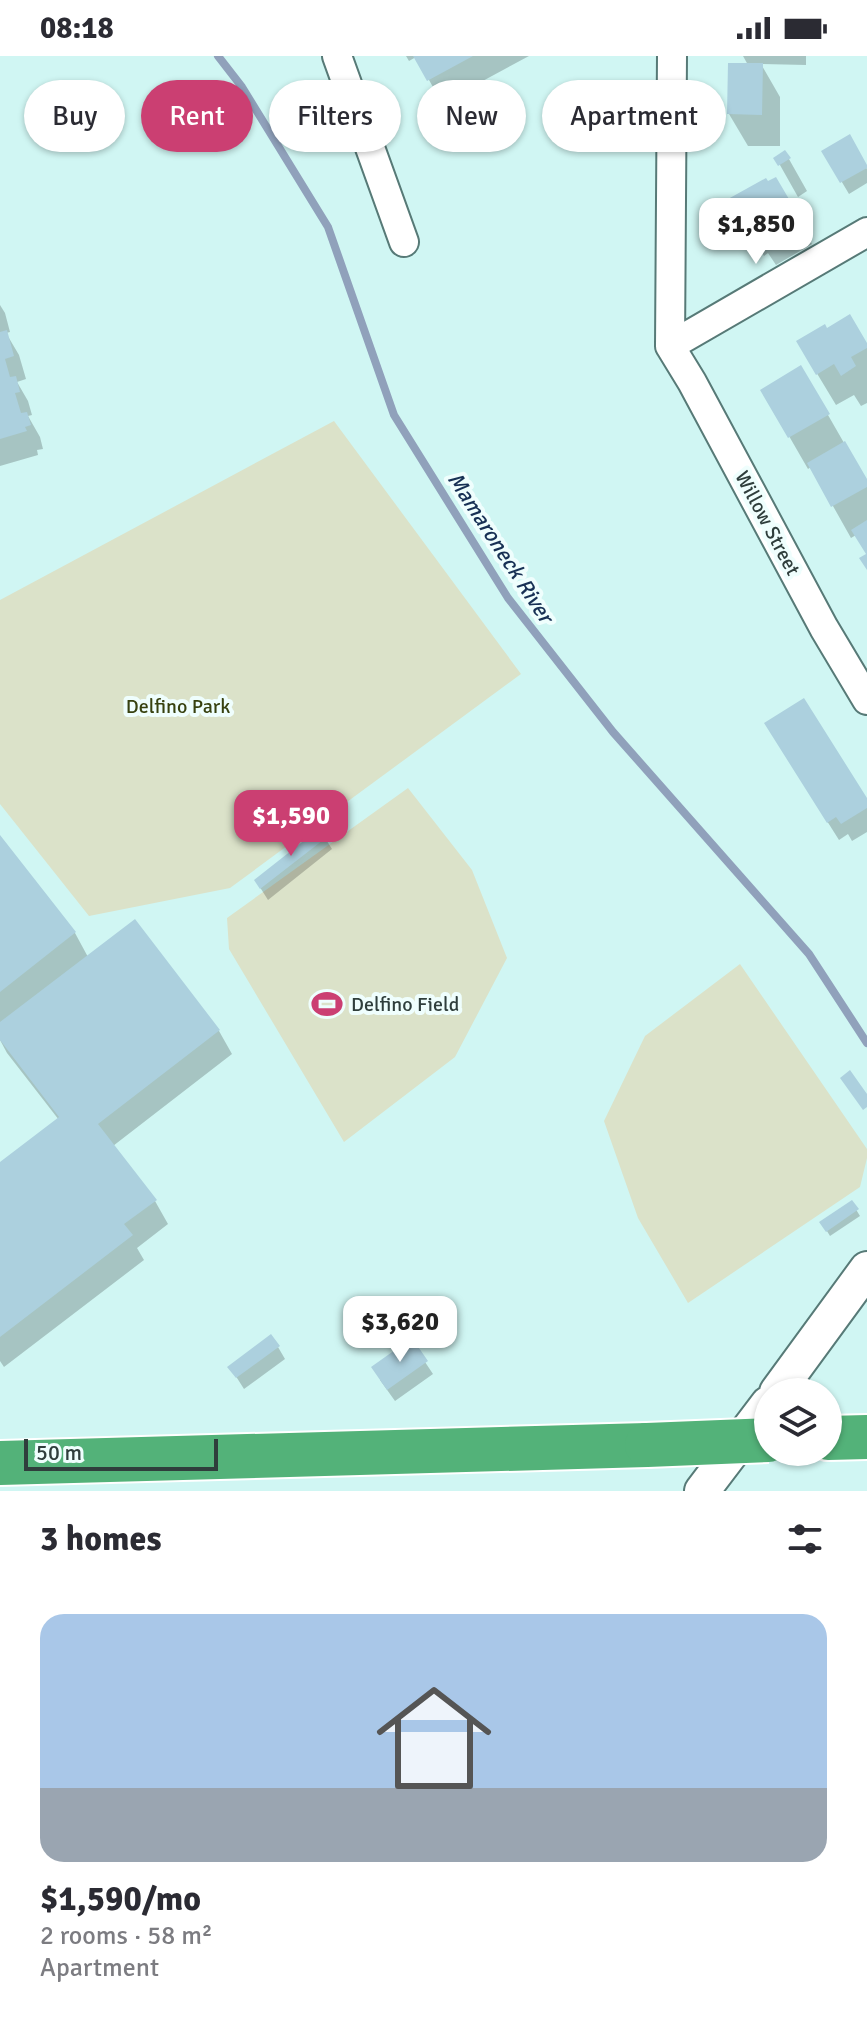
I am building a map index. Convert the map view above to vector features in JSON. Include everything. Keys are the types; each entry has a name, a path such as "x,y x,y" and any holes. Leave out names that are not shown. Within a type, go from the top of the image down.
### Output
{"highway":[{"path":"842,1438 867,1437"},
{"path":"0,1463 754,1441"}],"street":[{"path":"337,56 404,242"},
{"path":"670,346 672,56"},
{"path":"670,346 867,232"},
{"name":"Willow Street","path":"670,346 824,628 867,700"},
{"path":"787,1378 867,1269"},
{"path":"702,1491 754,1422"}],"green space":[{"name":"Delfino Park","path":"334,421 521,674 230,888 89,916 0,804 0,600"},
{"path":"408,788 472,870 507,958 455,1057 344,1142 229,949 227,918"},
{"path":"740,964 867,1149 867,1158 860,1187 688,1303 638,1218 604,1121 645,1036"}],"building":[{"path":"413,56 473,56 429,80"},
{"path":"728,63 763,63 762,115 727,114"},
{"path":"850,134 867,168 840,183 821,151"},
{"path":"785,150 791,158 778,166 773,158"},
{"path":"776,177 796,211 756,234 749,222 744,225 728,199 766,178 768,181"},
{"path":"850,314 867,348 851,357 856,366 841,376 834,364 816,375 796,341"},
{"path":"7,330 14,356 5,359 10,377 16,376 20,392 15,393 21,413 27,412 31,425 25,427 27,431 0,439 0,332"},
{"path":"801,365 830,414 788,438 760,390"},
{"path":"845,441 867,479 867,487 831,507 807,463"},
{"path":"867,520 867,570 859,558 866,554 851,530"},
{"path":"804,698 867,798 867,808 841,824 836,817 827,823 764,723"},
{"path":"320,828 327,837 260,889 254,880"},
{"path":"0,835 76,932 0,992"},
{"path":"135,919 220,1030 98,1124 157,1200 124,1224 133,1235 0,1337 0,1162 59,1117 0,1040 0,1022"},
{"path":"850,1070 867,1094 867,1107 863,1110 840,1078"},
{"path":"852,1200 859,1209 826,1232 819,1222"},
{"path":"271,1334 280,1346 236,1378 227,1367"},
{"path":"412,1338 428,1361 387,1390 371,1367"}],"waterway":[{"name":"Mamaroneck River","path":"218,56 242,87 328,227 394,415 508,598 613,732 809,954 867,1043"}],"place":[{"name":"Delfino Field","path":"327,1004"}]}
